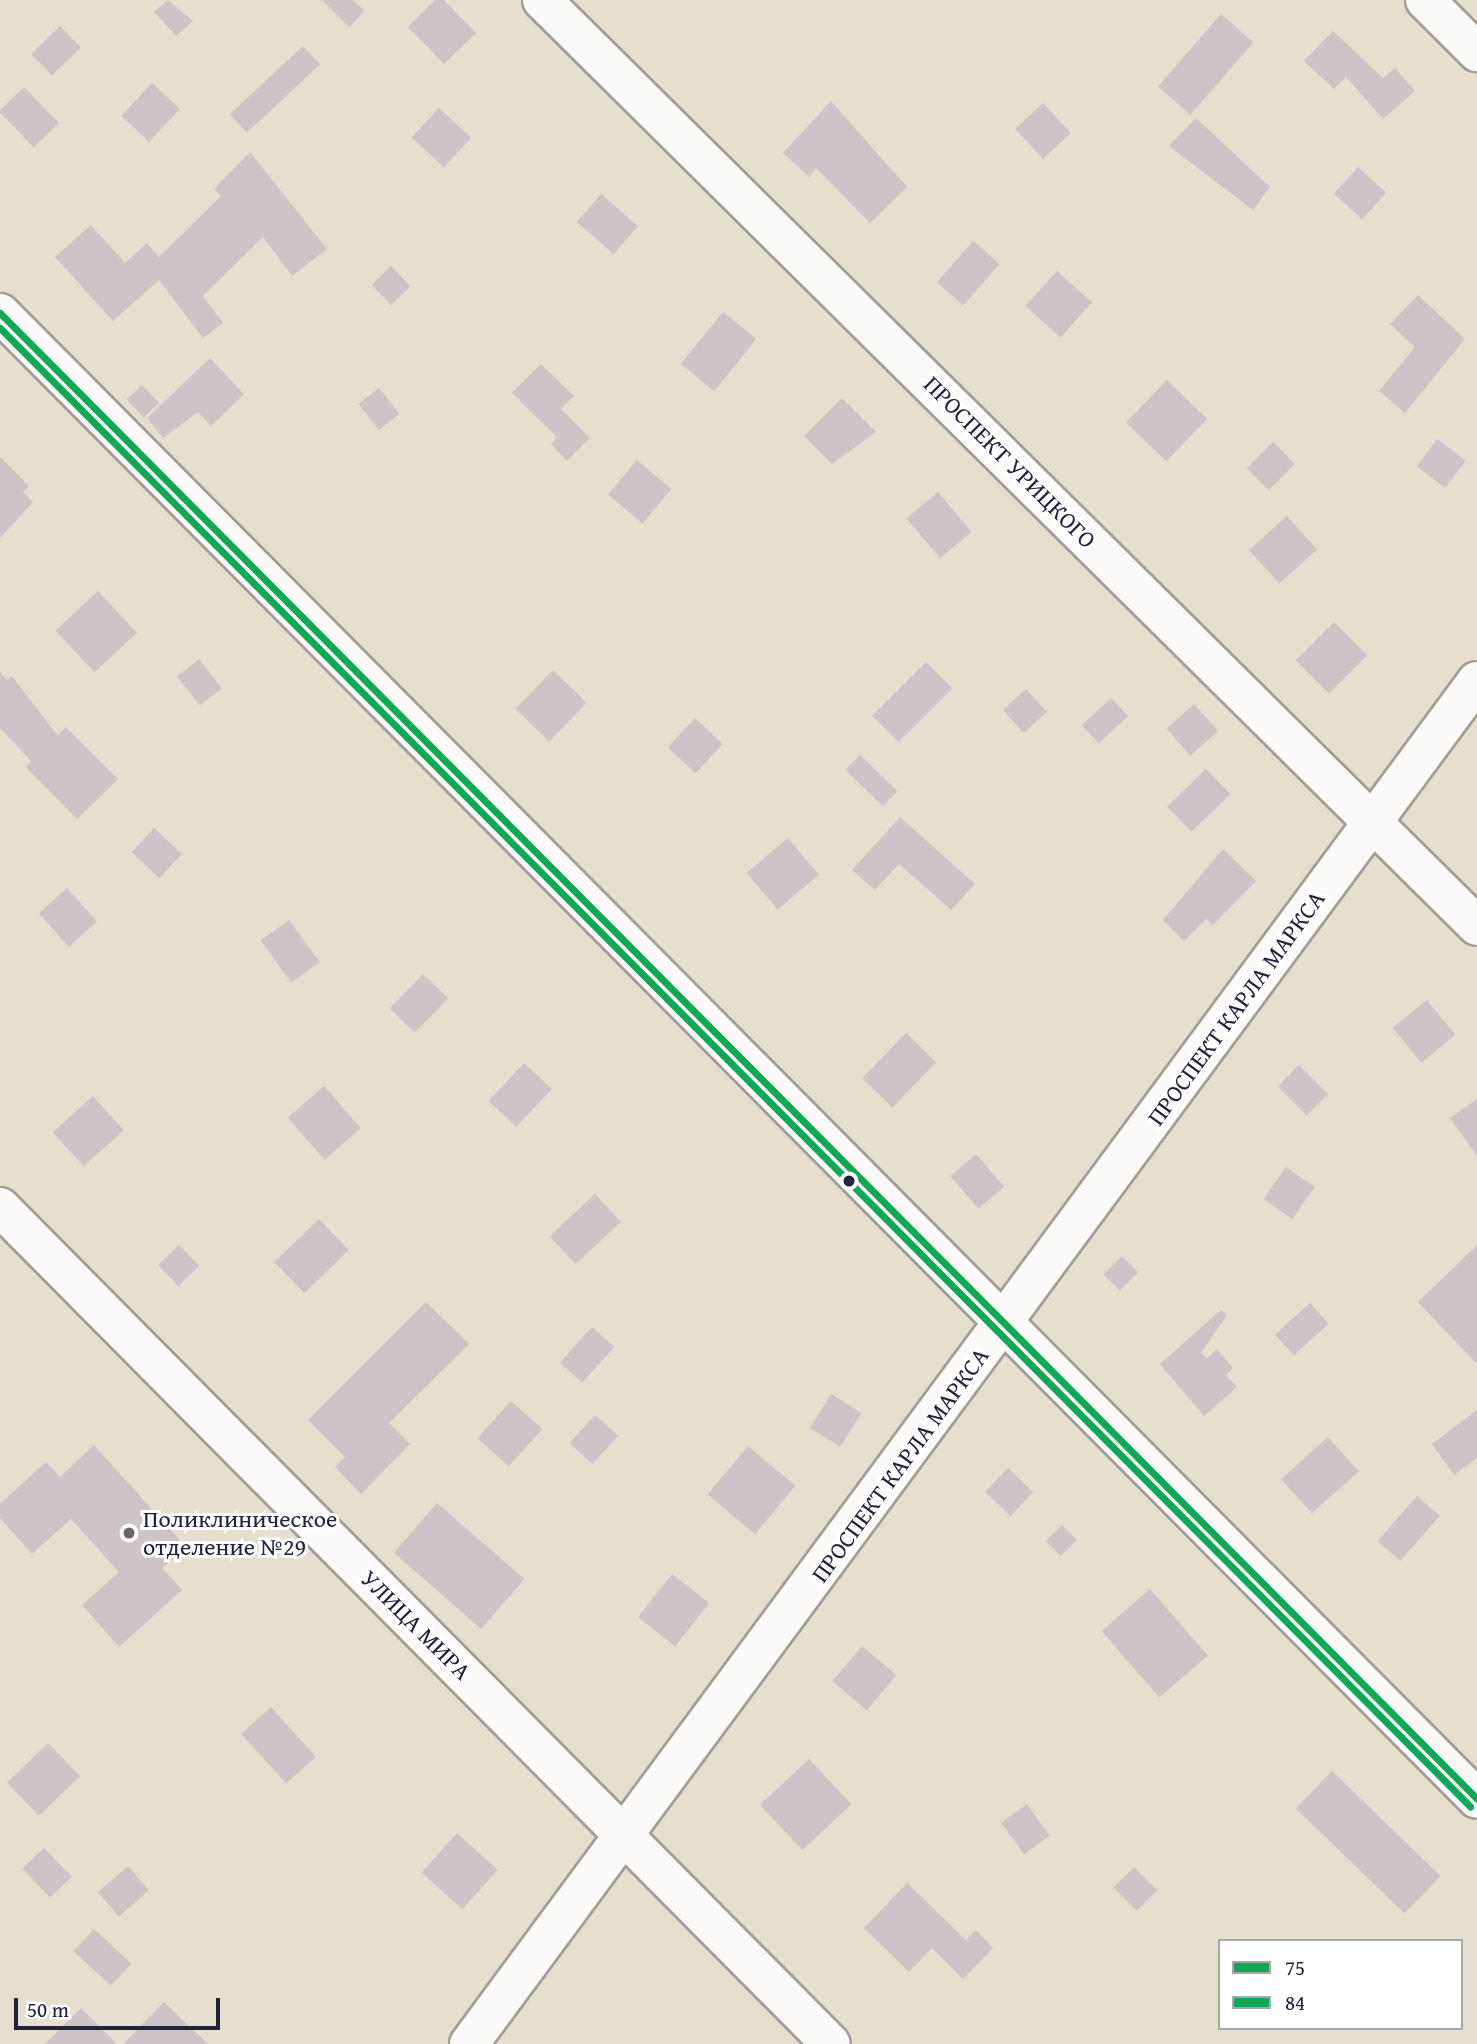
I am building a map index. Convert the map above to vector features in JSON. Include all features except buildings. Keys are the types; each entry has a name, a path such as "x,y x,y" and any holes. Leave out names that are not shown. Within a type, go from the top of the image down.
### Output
{"street":[{"name":"ПРОСПЕКТ УРИЦКОГО","path":"542,0 1373,820 1477,926"},
{"path":"1425,0 1477,51"},
{"path":"0,313 1477,1798"},
{"name":"ПРОСПЕКТ КАРЛА МАРКСА","path":"469,2044 1477,681"},
{"name":"УЛИЦА МИРА","path":"0,1207 831,2044"}],"transit line":[{"name":"75","path":"0,313 1477,1799"},
{"name":"84","path":"0,328 1470,1806"}],"place":[{"name":"Поликлиническое отделение №29","path":"129,1533"}]}
